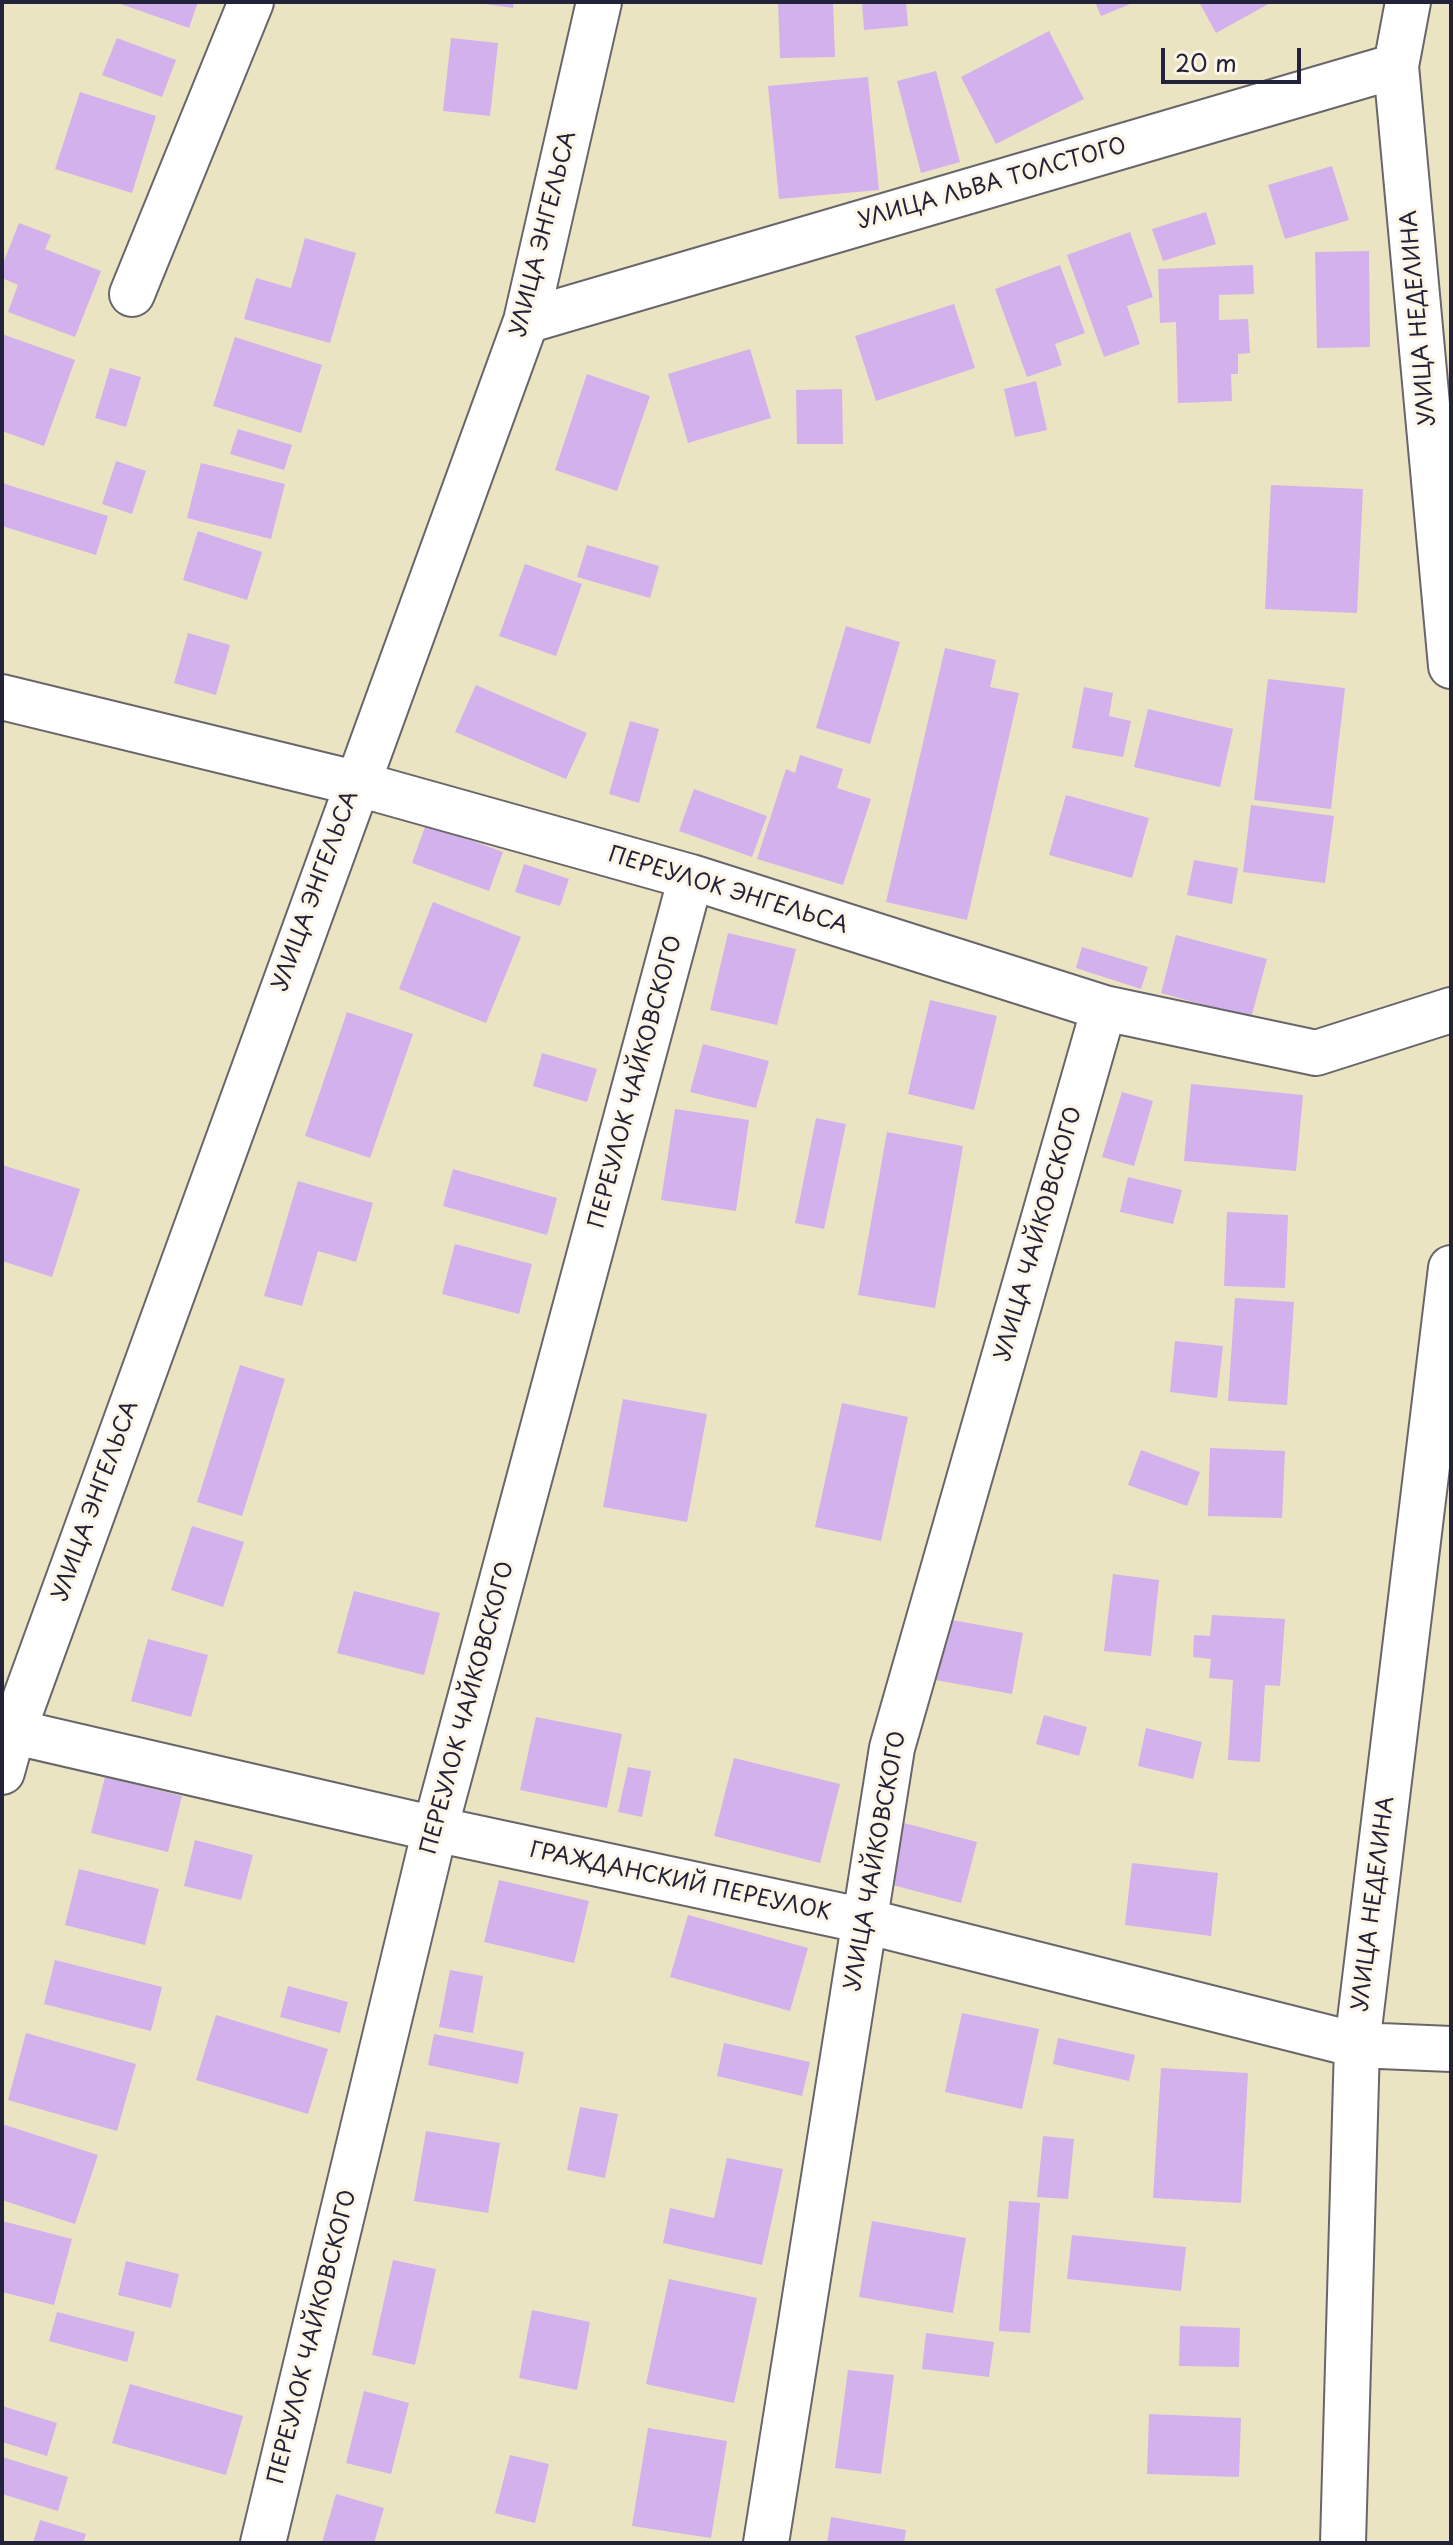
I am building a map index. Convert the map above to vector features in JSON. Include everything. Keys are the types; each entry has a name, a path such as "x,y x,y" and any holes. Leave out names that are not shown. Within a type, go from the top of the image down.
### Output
{"street":[{"path":"132,294 251,2"},
{"name":"УЛИЦА ЭНГЕЛЬСА","path":"6,1744 526,321 599,2"},
{"path":"1396,66 1408,2"},
{"name":"УЛИЦА ЛЬВА ТОЛСТОГО","path":"526,321 1396,66"},
{"name":"УЛИЦА НЕДЕЛИНА","path":"1396,66 1451,666"},
{"name":"ПЕРЕУЛОК ЭНГЕЛЬСА","path":"2,697 355,783 691,877 1104,1008 1316,1053 1451,1010"},
{"name":"ПЕРЕУЛОК ЧАЙКОВСКОГО","path":"263,2543 435,1829 691,877"},
{"name":"УЛИЦА ЧАЙКОВСКОГО","path":"766,2543 892,1748 1104,1008"},
{"name":"УЛИЦА НЕДЕЛИНА","path":"1343,2543 1357,2045 1451,1268"},
{"name":"ГРАЖДАНСКИЙ ПЕРЕУЛОК","path":"6,1744 435,1829 865,1921 1357,2045 1451,2049"}],"building":[{"path":"115,2 198,2 189,28"},
{"path":"471,2 514,2 513,8"},
{"path":"778,2 833,2 835,57 780,58"},
{"path":"862,2 906,2 908,26 864,30"},
{"path":"1095,2 1135,2 1101,16"},
{"path":"1199,2 1272,2 1216,33"},
{"path":"1049,31 1084,99 996,144 961,77"},
{"path":"117,38 176,60 162,97 102,75"},
{"path":"451,38 498,43 490,116 443,111"},
{"path":"936,71 960,162 921,173 897,81"},
{"path":"868,77 879,190 779,199 768,86"},
{"path":"80,92 156,116 132,193 55,169"},
{"path":"1332,166 1349,220 1285,239 1268,185"},
{"path":"1206,212 1216,244 1163,261 1152,229"},
{"path":"19,223 51,235 45,249 101,271 75,337 8,312 18,285 2,278 2,266"},
{"path":"1130,232 1153,297 1127,306 1140,344 1104,357 1067,255"},
{"path":"305,238 356,253 330,343 244,319 256,278 291,288"},
{"path":"1369,251 1370,347 1317,348 1315,252"},
{"path":"1060,265 1085,333 1055,344 1062,365 1027,377 995,289"},
{"path":"1253,265 1254,294 1219,295 1219,320 1248,319 1250,353 1238,354 1238,374 1231,374 1232,401 1178,403 1176,322 1160,323 1158,269"},
{"path":"954,304 975,368 876,401 855,336"},
{"path":"2,334 75,360 44,446 2,431"},
{"path":"235,337 322,365 301,433 213,406"},
{"path":"750,349 771,418 688,443 668,374"},
{"path":"110,368 141,377 126,427 95,418"},
{"path":"587,374 650,396 617,491 555,470"},
{"path":"1036,381 1047,430 1015,437 1004,389"},
{"path":"842,389 843,444 797,444 796,390"},
{"path":"238,429 292,445 284,470 230,454"},
{"path":"116,461 146,471 132,514 102,504"},
{"path":"201,463 285,484 271,539 187,518"},
{"path":"2,483 108,516 96,555 2,526"},
{"path":"1271,485 1363,489 1357,613 1265,609"},
{"path":"198,531 262,552 247,600 183,580"},
{"path":"587,545 659,566 650,598 577,577"},
{"path":"525,564 582,584 556,656 499,636"},
{"path":"846,626 900,642 870,744 816,728"},
{"path":"188,633 230,645 216,695 174,683"},
{"path":"945,648 996,660 990,687 1019,693 967,920 886,902"},
{"path":"1268,679 1345,688 1331,809 1254,800"},
{"path":"476,685 587,733 566,779 455,732"},
{"path":"1084,687 1113,693 1109,716 1131,721 1123,757 1072,748"},
{"path":"1148,709 1233,729 1220,787 1134,767"},
{"path":"630,721 659,729 639,803 609,794"},
{"path":"800,755 843,769 837,788 871,799 843,885 757,859 786,769 795,773"},
{"path":"694,789 767,816 752,857 679,831"},
{"path":"1066,795 1149,818 1132,878 1049,855"},
{"path":"1251,805 1334,816 1325,883 1243,872"},
{"path":"426,824 503,852 489,891 412,863"},
{"path":"1194,860 1238,868 1232,904 1187,895"},
{"path":"524,864 569,879 560,906 515,892"},
{"path":"433,902 521,937 486,1023 399,989"},
{"path":"728,933 796,949 777,1025 710,1010"},
{"path":"1176,935 1267,959 1251,1018 1161,993"},
{"path":"1082,947 1148,967 1141,989 1076,968"},
{"path":"930,1000 997,1016 974,1110 908,1094"},
{"path":"347,1012 413,1034 370,1158 305,1136"},
{"path":"703,1044 769,1061 756,1108 690,1092"},
{"path":"542,1053 597,1069 587,1102 533,1086"},
{"path":"1191,1084 1303,1095 1296,1171 1184,1161"},
{"path":"1122,1092 1153,1101 1134,1166 1102,1157"},
{"path":"675,1109 749,1120 736,1211 661,1200"},
{"path":"816,1118 846,1124 824,1229 795,1223"},
{"path":"887,1132 963,1146 935,1308 858,1295"},
{"path":"2,1165 80,1189 52,1277 2,1261"},
{"path":"453,1169 557,1198 547,1235 443,1206"},
{"path":"1128,1177 1182,1190 1173,1224 1120,1212"},
{"path":"298,1181 373,1203 356,1262 318,1251 302,1306 264,1296"},
{"path":"1227,1212 1288,1215 1285,1288 1224,1286"},
{"path":"455,1244 532,1264 519,1314 442,1294"},
{"path":"1235,1298 1294,1302 1287,1405 1228,1401"},
{"path":"1175,1341 1223,1346 1217,1398 1170,1392"},
{"path":"240,1365 285,1379 242,1516 197,1502"},
{"path":"623,1399 707,1414 687,1522 603,1507"},
{"path":"842,1403 908,1417 881,1541 815,1527"},
{"path":"1210,1448 1285,1451 1282,1518 1208,1516"},
{"path":"1141,1450 1200,1472 1187,1506 1128,1485"},
{"path":"192,1526 244,1542 223,1607 171,1590"},
{"path":"1113,1574 1159,1580 1151,1656 1104,1651"},
{"path":"354,1591 440,1613 424,1675 337,1653"},
{"path":"1212,1615 1285,1619 1280,1686 1265,1685 1260,1762 1228,1760 1233,1680 1209,1678 1211,1659 1193,1657 1194,1635 1210,1636"},
{"path":"941,1618 1023,1633 1012,1694 930,1679"},
{"path":"148,1639 208,1655 191,1717 131,1701"},
{"path":"1044,1715 1087,1727 1079,1756 1036,1744"},
{"path":"536,1717 622,1734 607,1808 520,1790"},
{"path":"1146,1728 1202,1742 1193,1779 1138,1766"},
{"path":"734,1758 840,1784 820,1863 714,1836"},
{"path":"628,1767 651,1771 642,1817 618,1812"},
{"path":"105,1777 182,1796 168,1852 91,1833"},
{"path":"900,1822 977,1842 961,1903 885,1883"},
{"path":"195,1840 253,1855 241,1900 184,1886"},
{"path":"1132,1863 1218,1873 1211,1936 1125,1925"},
{"path":"79,1869 159,1889 145,1945 65,1925"},
{"path":"499,1880 589,1901 574,1963 484,1942"},
{"path":"688,1915 808,1948 790,2011 670,1977"},
{"path":"55,1960 162,1987 151,2031 44,2004"},
{"path":"450,1970 483,1976 473,2033 439,2027"},
{"path":"288,1986 348,2002 340,2033 280,2017"},
{"path":"962,2013 1039,2029 1022,2109 945,2092"},
{"path":"216,2015 328,2049 308,2114 196,2080"},
{"path":"26,2033 136,2064 117,2131 8,2100"},
{"path":"434,2034 524,2052 518,2084 428,2065"},
{"path":"1058,2038 1135,2055 1129,2081 1053,2064"},
{"path":"724,2043 810,2062 802,2096 717,2076"},
{"path":"1161,2068 1248,2073 1241,2203 1153,2198"},
{"path":"580,2107 618,2114 605,2178 567,2170"},
{"path":"2,2124 98,2155 75,2224 2,2200"},
{"path":"426,2131 500,2143 488,2213 414,2201"},
{"path":"1043,2136 1074,2139 1068,2199 1037,2197"},
{"path":"727,2158 783,2169 762,2265 663,2243 670,2208 714,2218"},
{"path":"1009,2201 1040,2203 1030,2333 999,2331"},
{"path":"2,2221 72,2239 54,2305 2,2292"},
{"path":"872,2221 966,2238 953,2313 859,2297"},
{"path":"1072,2235 1186,2247 1181,2291 1067,2279"},
{"path":"393,2260 436,2269 415,2365 372,2355"},
{"path":"126,2261 179,2274 171,2308 118,2295"},
{"path":"669,2279 757,2298 734,2403 646,2384"},
{"path":"532,2310 590,2322 577,2390 519,2378"},
{"path":"57,2312 135,2332 127,2362 49,2341"},
{"path":"1180,2326 1240,2328 1239,2367 1179,2366"},
{"path":"926,2333 994,2342 989,2377 922,2369"},
{"path":"848,2370 894,2375 881,2474 835,2468"},
{"path":"130,2384 243,2416 226,2475 112,2443"},
{"path":"364,2391 409,2403 391,2474 346,2463"},
{"path":"2,2406 57,2423 47,2456 2,2442"},
{"path":"1149,2414 1241,2418 1239,2477 1147,2474"},
{"path":"648,2428 727,2441 711,2538 632,2526"},
{"path":"510,2455 549,2464 535,2523 495,2513"},
{"path":"2,2457 68,2477 58,2511 2,2494"},
{"path":"336,2494 384,2508 374,2543 322,2543"},
{"path":"831,2517 906,2530 904,2543 827,2543"},
{"path":"40,2520 86,2534 83,2543 33,2543"}]}
